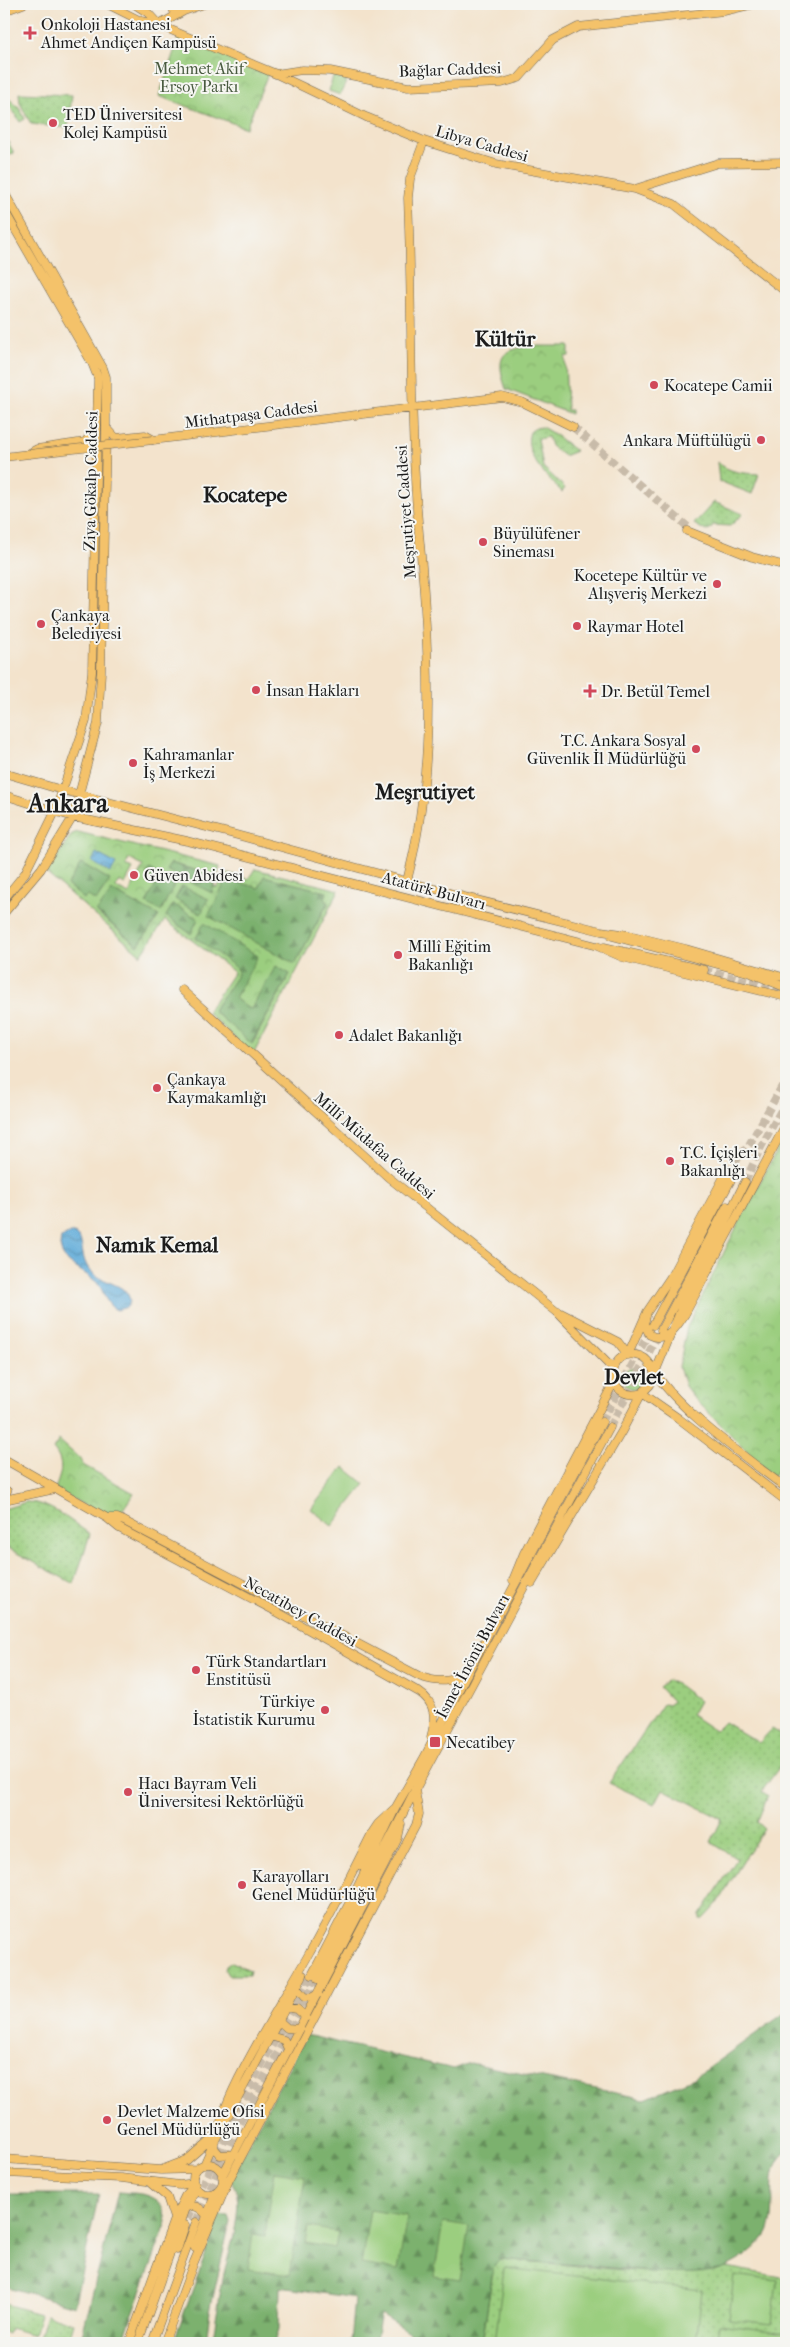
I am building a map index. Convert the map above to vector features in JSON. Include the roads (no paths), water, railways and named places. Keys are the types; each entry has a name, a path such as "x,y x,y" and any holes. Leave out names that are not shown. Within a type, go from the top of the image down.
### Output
{"main road":[{"path":"4,11 23,4"},
{"name":"Libya Caddesi","path":"107,4 141,21 159,25 276,74 339,105 424,141 496,164 635,189 680,207 786,292"},
{"name":"Libya Caddesi","path":"134,4 148,13 159,25"},
{"path":"172,4 175,15"},
{"path":"159,25 175,15 204,4"},
{"name":"Bağlar Caddesi","path":"276,74 302,70 330,71 408,88 502,83 519,78 553,40 578,26 724,11 754,4"},
{"name":"Meşrutiyet Caddesi","path":"407,881 419,827 424,791 428,702 426,611 414,478 408,198 410,179 424,141"},
{"path":"635,189 718,162 786,162"},
{"name":"Ziya Gökalp Caddesi","path":"4,192 103,368 106,377 90,695 86,720 55,812 25,873 4,899"},
{"name":"Ziya Gökalp Caddesi","path":"4,210 95,368 98,378 102,427 100,696 98,723 73,817 41,869 4,913"},
{"name":"Mithatpaşa Caddesi","path":"4,458 502,397 574,430"},
{"path":"29,454 37,449 86,442 102,427 116,438 145,436 153,440"},
{"path":"688,530 703,538 752,557 786,566"},
{"path":"4,773 62,790"},
{"name":"Atatürk Bulvarı","path":"62,790 601,931 629,935 686,949 786,978"},
{"path":"4,795 55,812"},
{"name":"Atatürk Bulvarı","path":"55,812 196,843 597,946 622,957 786,997"},
{"path":"601,931 628,941 751,973 782,986"},
{"path":"597,946 704,970"},
{"name":"Millî Müdafaa Caddesi","path":"182,990 400,1187 557,1312 613,1369"},
{"path":"647,1312 644,1324 650,1335 662,1337 674,1330 685,1314 786,1124"},
{"path":"628,1355 647,1312 670,1278 729,1174 653,1325"},
{"path":"511,1613 547,1560 642,1393 650,1385 682,1307 743,1181 661,1330"},
{"name":"Millî Müdafaa Caddesi","path":"557,1312 618,1342 628,1355"},
{"path":"786,1488 699,1418 655,1374 644,1358 639,1355 628,1355 620,1358 613,1369 614,1382 617,1388 626,1394 642,1393 678,1418 786,1501"},
{"path":"502,1608 524,1553 614,1382"},
{"name":"İsmet İnönü Bulvarı","path":"602,1422 396,1808 315,1977 610,1426"},
{"name":"Necatibey Caddesi","path":"4,1459 107,1518 119,1528 279,1613 424,1695 430,1703 435,1716 424,1758"},
{"path":"4,1489 7,1491 4,1496"},
{"path":"4,1500 55,1489"},
{"name":"Necatibey Caddesi","path":"107,1518 124,1521 421,1677 444,1682 455,1680 467,1674"},
{"path":"279,1613 284,1604"},
{"path":"164,2343 194,2262 229,2180 416,1825 419,1814 415,1790"},
{"path":"138,2343 195,2186 194,2175 220,2131 377,1836 396,1808"},
{"path":"161,2170 187,2160 220,2131 221,2117 257,2044 312,1950 372,1833 378,1824 396,1808"},
{"path":"160,2343 216,2192 221,2185 222,2176 398,1838 404,1812"},
{"path":"296,1987 304,1997 311,1998 318,1994"},
{"path":"286,2007 297,2009 306,2017"},
{"path":"278,2020 287,2028 299,2029"},
{"path":"270,2036 284,2040 288,2049"},
{"path":"214,2142 214,2148 220,2155 235,2154"},
{"path":"4,2159 161,2170 213,2166 222,2176"},
{"path":"4,2173 148,2180 195,2186 208,2194 216,2192"},
{"path":"148,2180 167,2197 174,2219"},
{"path":"130,2343 174,2219 185,2196 195,2186"},
{"path":"186,2208 190,2206 199,2208 207,2216"},
{"path":"143,2343 188,2219"},
{"path":"152,2343 196,2222"}],"water":[{"path":"96,853 116,864 111,873 92,862"},
{"path":"74,1233 80,1239 84,1258 89,1269 100,1278 119,1287 128,1295 130,1301 127,1307 117,1310 113,1308 108,1303 98,1284 72,1265 62,1254 60,1247 61,1238"}],"tunnel":[{"path":"573,427 689,528"},
{"path":"704,970 758,984 780,994"},
{"path":"726,1173 749,1145 786,1079"},
{"path":"745,1182 760,1149 786,1101"},
{"path":"602,1422 651,1329"},
{"path":"610,1427 659,1333"},
{"path":"188,2219 201,2187 246,2095 312,1975"},
{"path":"196,2222 235,2131 318,1979"}],"place":[{"name":"Onkoloji Hastanesi Ahmet Andiçen Kampüsü","path":"30,33"},
{"name":"TED Üniversitesi Kolej Kampüsü","path":"53,123"},
{"name":"Kocatepe Camii","path":"654,385"},
{"name":"Ankara Müftülügü","path":"761,440"},
{"name":"Büyülüfener Sineması","path":"483,542"},
{"name":"Kocetepe Kültür ve Alışveriş Merkezi","path":"717,584"},
{"name":"Çankaya Belediyesi","path":"41,624"},
{"name":"Raymar Hotel","path":"577,626"},
{"name":"İnsan Hakları","path":"256,690"},
{"name":"Dr. Betül Temel","path":"590,691"},
{"name":"T.C. Ankara Sosyal Güvenlik İl Müdürlüğü","path":"696,749"},
{"name":"Kahramanlar İş Merkezi","path":"133,763"},
{"name":"Güven Abidesi","path":"134,875"},
{"name":"Millî Eğitim Bakanlığı","path":"398,955"},
{"name":"Adalet Bakanlığı","path":"339,1035"},
{"name":"Çankaya Kaymakamlığı","path":"157,1088"},
{"name":"T.C. İçişleri Bakanlığı","path":"670,1161"},
{"name":"Türk Standartları Enstitüsü","path":"196,1670"},
{"name":"Türkiye İstatistik Kurumu","path":"325,1710"},
{"name":"Necatibey","path":"435,1742"},
{"name":"Hacı Bayram Veli Üniversitesi Rektörlüğü","path":"128,1792"},
{"name":"Karayolları Genel Müdürlüğü","path":"242,1885"},
{"name":"Devlet Malzeme Ofisi Genel Müdürlüğü","path":"107,2120"}],"district":[{"name":"Kültür","path":"505,339"},
{"name":"Kocatepe","path":"245,495"},
{"name":"Meşrutiyet","path":"425,792"},
{"name":"Ankara","path":"68,803"},
{"name":"Namık Kemal","path":"157,1245"},
{"name":"Devlet","path":"634,1377"}],"park label":[{"name":"Mehmet Akif Ersoy Parkı","path":"199,77"}]}
